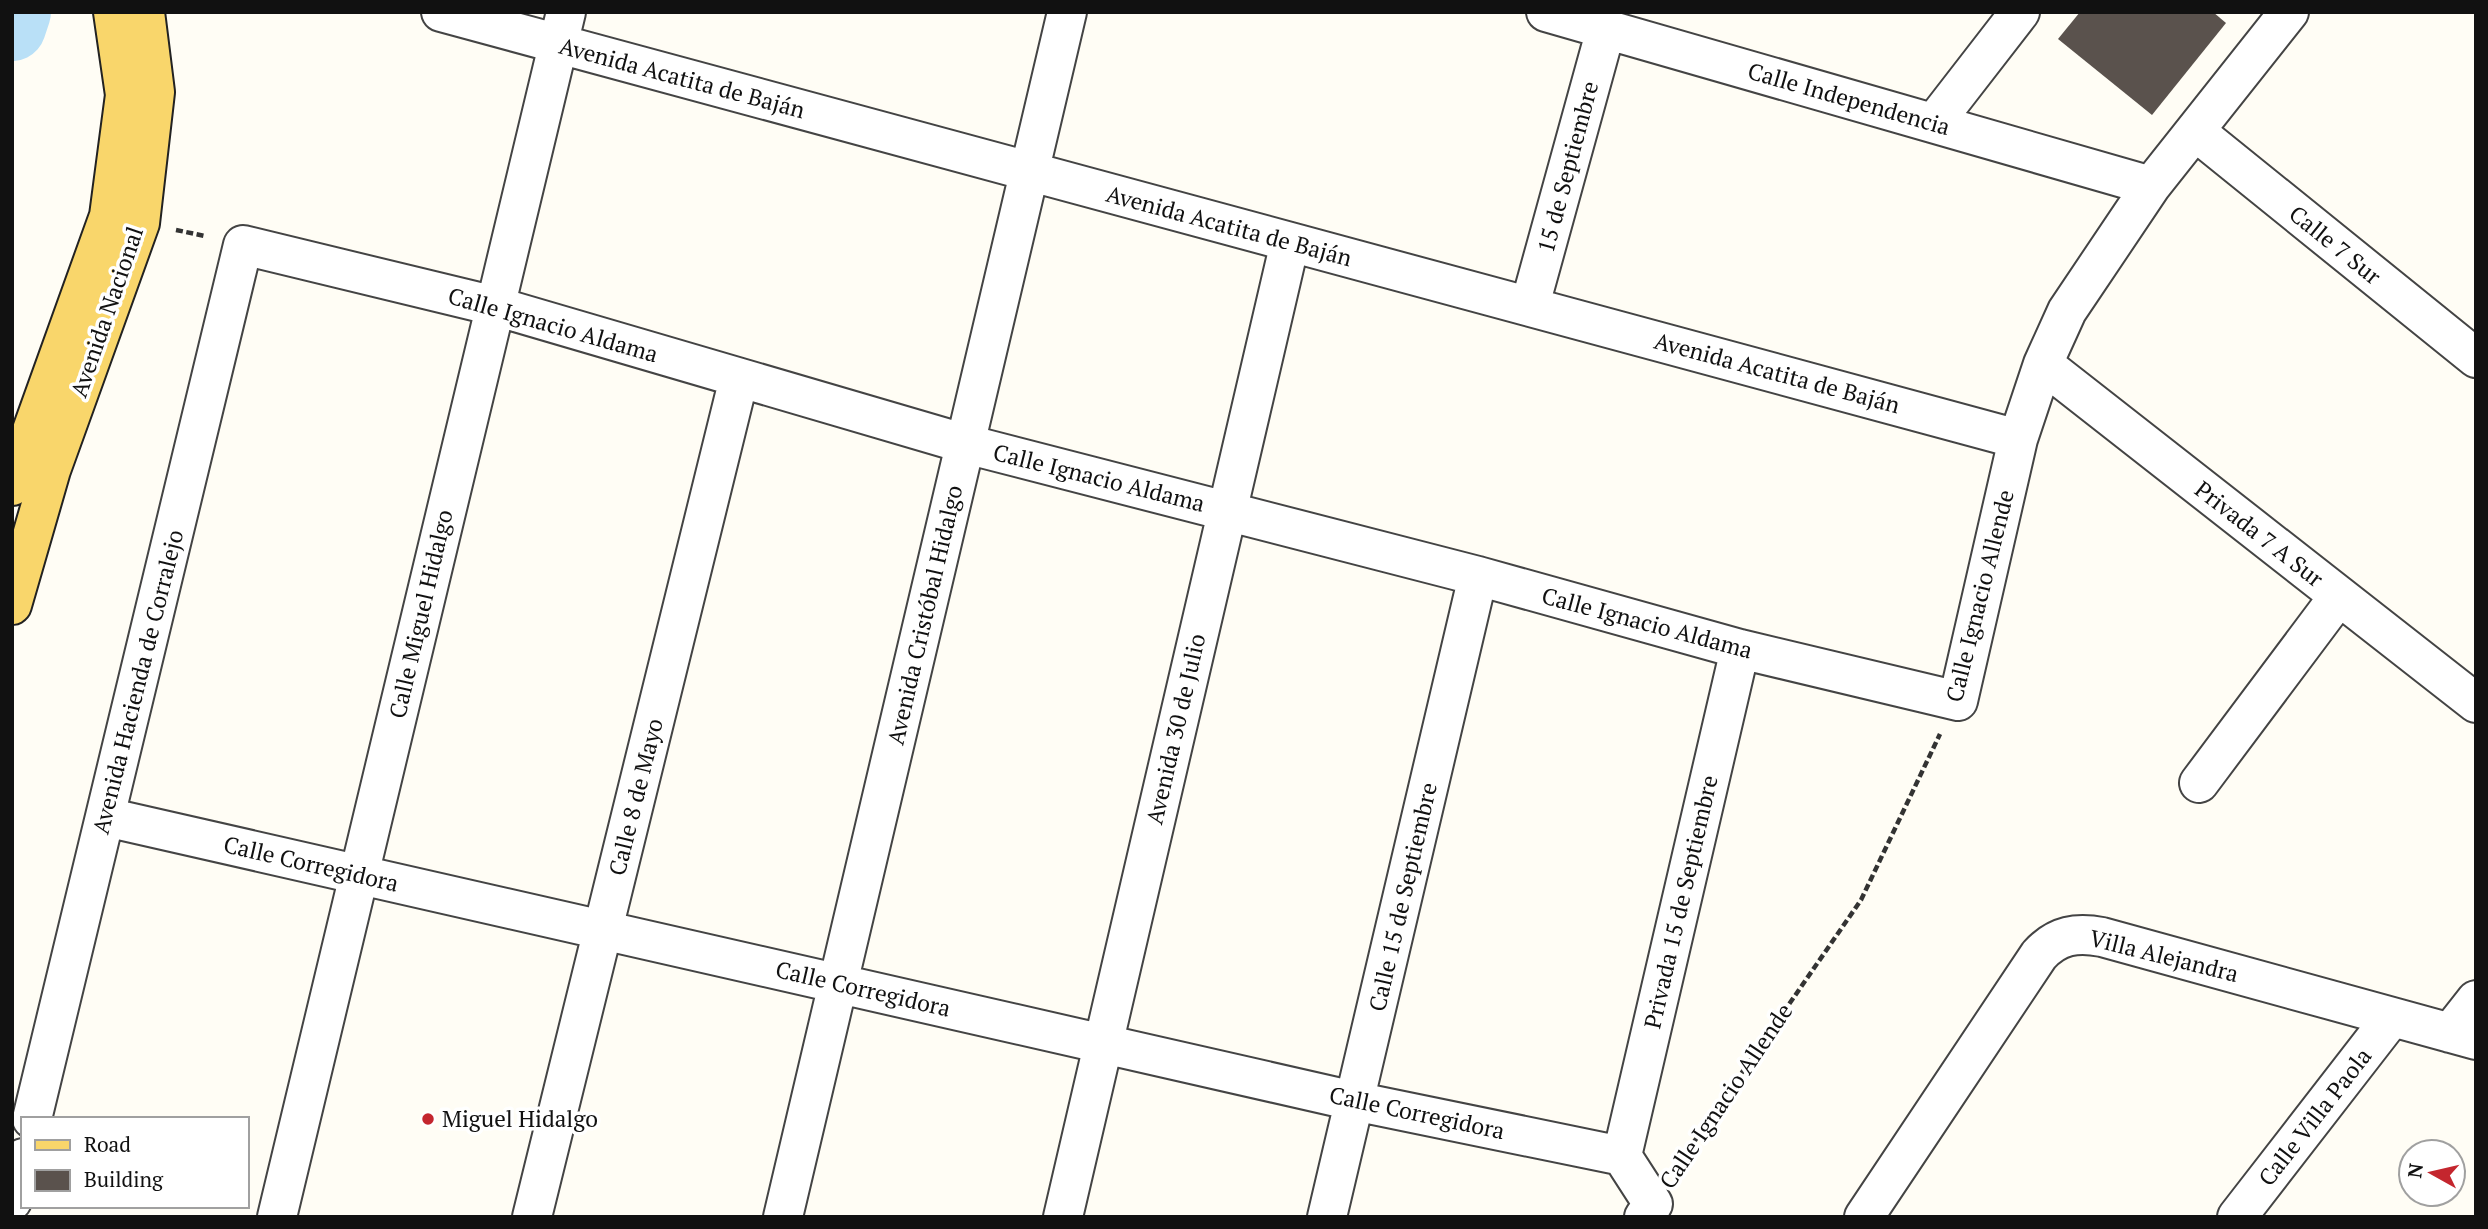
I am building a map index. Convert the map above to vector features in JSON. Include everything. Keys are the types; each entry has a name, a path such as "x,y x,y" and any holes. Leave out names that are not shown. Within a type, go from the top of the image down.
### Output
{"main road":[{"name":"Avenida Nacional","path":"12,486 109,216 125,95 113,12"},
{"name":"Avenida Nacional","path":"12,605 51,470 139,223 155,92 145,12"}],"street":[{"name":"Avenida Acatita de Baján","path":"441,12 562,28 1030,173 1530,305 2018,439"},
{"name":"Avenida Cristóbal Hidalgo","path":"783,1217 1067,12"},
{"name":"Calle Independencia","path":"1546,12 1597,20 2151,186"},
{"path":"1934,123 2020,12"},
{"name":"Calle Ignacio Allende","path":"1958,701 2018,439 2043,364 2067,311 2151,186 2289,12"},
{"name":"15 de Septiembre","path":"1530,305 1597,20"},
{"name":"Calle Miguel Hidalgo","path":"277,1217 562,28"},
{"name":"Calle 7 Sur","path":"2195,131 2476,358"},
{"name":"Avenida 30 de Julio","path":"1063,1217 1290,242"},
{"name":"Calle Ignacio Aldama","path":"243,245 495,306 966,444 1478,576 1740,649 1958,701"},
{"name":"Avenida Hacienda de Corralejo","path":"32,1117 243,245"},
{"name":"Privada 7 A Sur","path":"2043,364 2476,703"},
{"name":"Calle 8 de Mayo","path":"532,1217 739,377"},
{"name":"Calle 15 de Septiembre","path":"1328,1217 1478,576"},
{"path":"2199,783 2339,596"},
{"name":"Privada 15 de Septiembre","path":"1622,1156 1740,649"},
{"name":"Calle Corregidora","path":"106,817 1354,1101 1622,1156"},
{"name":"Villa Alejandra","path":"1864,1217 2039,955 2057,940 2085,934 2102,937 2463,1036"},
{"path":"2463,1036 2476,1000"},
{"name":"Calle Villa Paola","path":"2237,1217 2392,1017"},
{"path":"1622,1156 1648,1210"},
{"path":"12,1201 21,1166"}],"path":[{"name":"Calle Ignacio Allende","path":"1648,1210 1861,900 1958,701"}],"building":[{"path":"2080,12 2213,12 2226,23 2152,115 2058,39"}],"waterway":[{"path":"12,27 17,12"}],"place":[{"name":"Miguel Hidalgo","path":"428,1119"}]}
